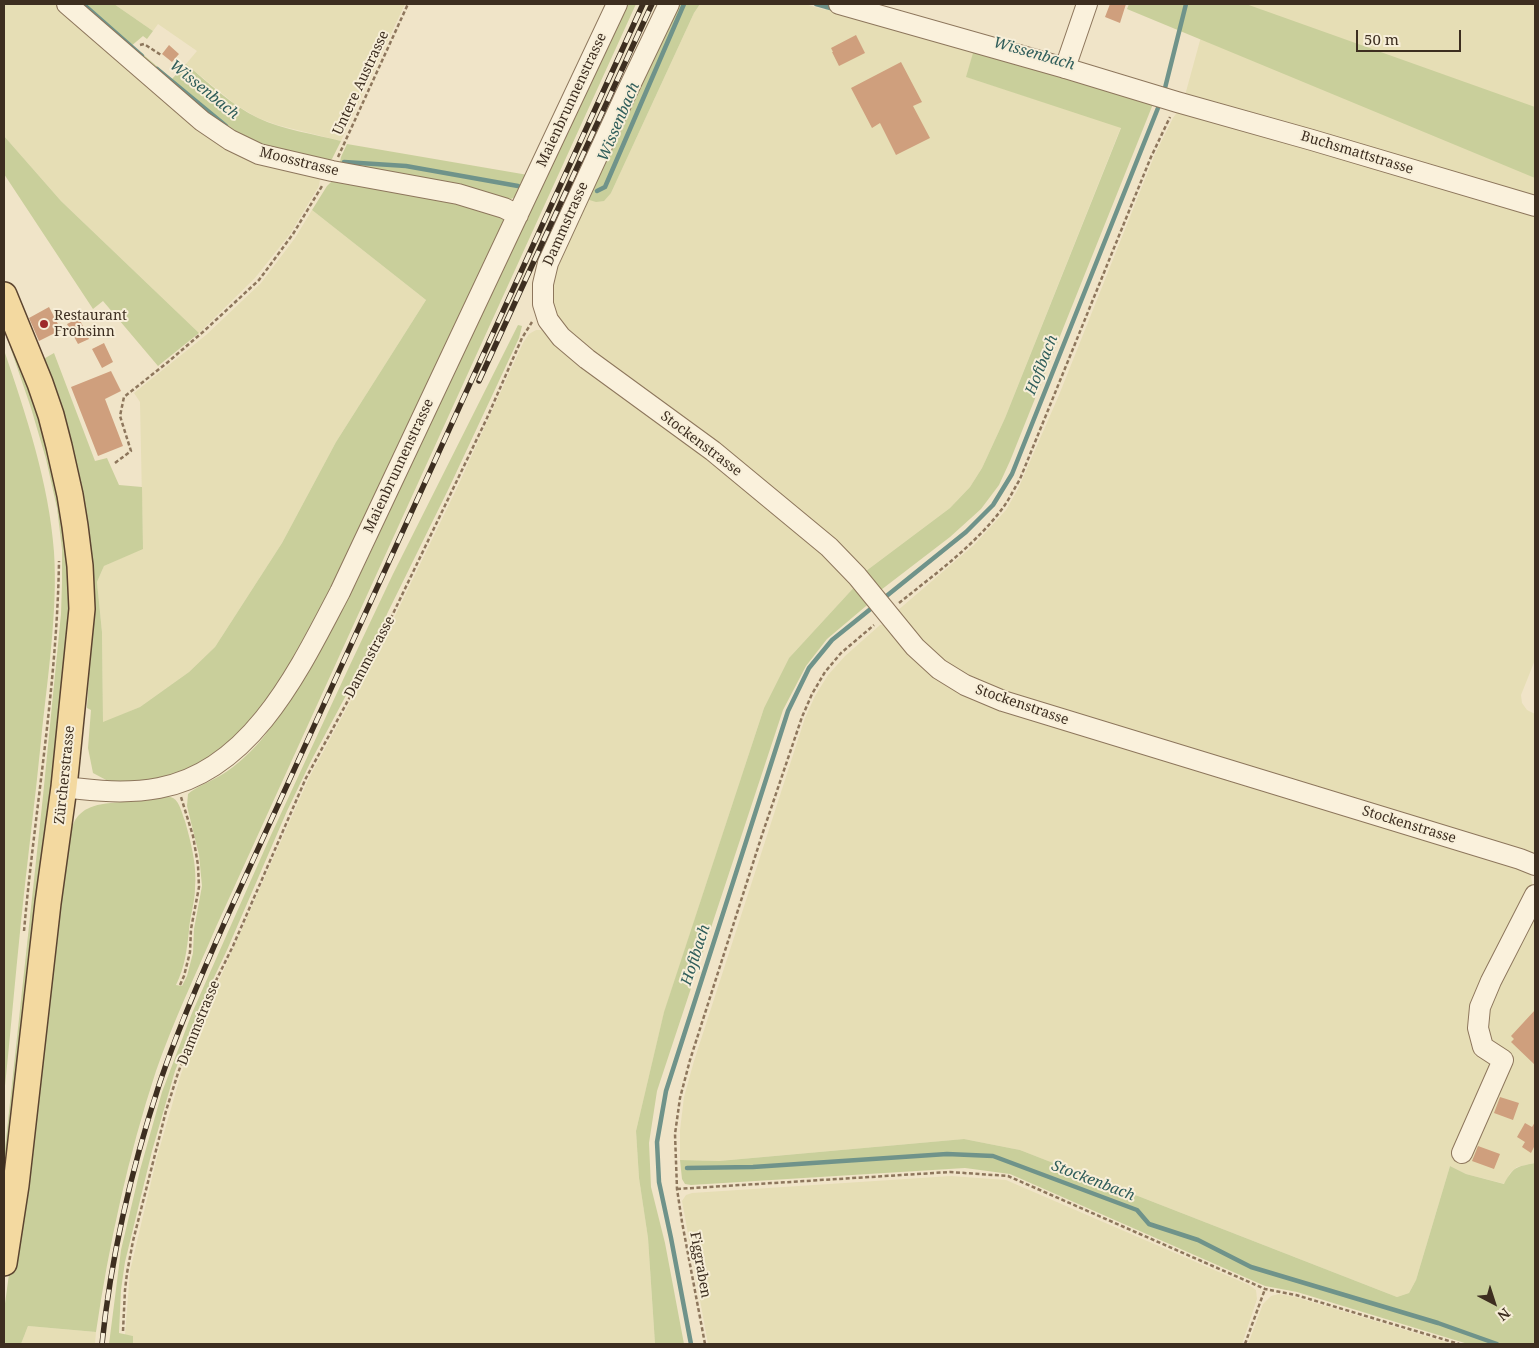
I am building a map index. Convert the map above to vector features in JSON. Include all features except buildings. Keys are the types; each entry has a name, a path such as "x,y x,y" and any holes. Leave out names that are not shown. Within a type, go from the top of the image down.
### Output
{"main road":[{"name":"Zürcherstrasse","path":"4,295 51,415 70,494 80,566 82,609 64,787 48,903 16,1185 4,1263"}],"street":[{"name":"Moosstrasse","path":"67,4 202,121 230,140 259,154 332,171 458,194 504,208 518,215"},
{"name":"Maienbrunnenstrasse","path":"64,787 128,792 176,784 201,774 222,761 250,736 270,710 298,669 340,592 617,4"},
{"name":"Dammstrasse","path":"544,311 543,284 548,263 669,4"},
{"path":"839,4 1065,68 1087,4"},
{"name":"Buchsmattstrasse","path":"1065,68 1535,206"},
{"name":"Stockenstrasse","path":"544,311 551,326 568,343 713,452 829,547 858,576 914,647 939,669 965,685 1003,701 1535,865"},
{"path":"1462,1152 1503,1060 1483,1046 1478,1028 1480,1007 1491,981 1535,895"}],"path":[{"name":"Untere Austrasse","path":"115,463 131,451 120,416 124,397 204,331 258,280 293,234 332,171 408,4"},
{"path":"137,47 141,44 149,46 161,55"},
{"name":"Dammstrasse","path":"123,1331 124,1290 152,1163 178,1073 203,1007 233,946 306,778 377,647 487,418 522,338 532,322 544,311"},
{"name":"Zürcherstrasse","path":"24,936 53,670 59,559"},
{"path":"176,784 192,836 198,865 199,887 191,930 190,952 180,985"},
{"name":"Figgraben","path":"705,1344 682,1222 678,1189 950,1172 1008,1176 1265,1289"},
{"path":"1245,1344 1265,1289 1296,1295 1459,1344"}],"shaded area":[{"path":"4,4 59,4 125,61 316,173 320,179 319,186 290,234 255,278 199,333 61,201 4,136"},
{"path":"114,4 405,4 341,141 277,125 258,118 236,105 186,64 197,51 158,24 153,31"},
{"path":"700,4 805,4 825,10 828,4 975,46 967,77 1121,127 1005,418 982,468 970,487 950,508 862,574 580,348 551,312 551,266 583,198 611,193 694,13"},
{"path":"1210,4 1535,4 1535,202 1184,99"},
{"path":"1178,111 1535,210 1535,660 1521,695 1522,703 1527,710 1535,714 1535,858 1009,698 938,662 897,611 974,545 1006,510 1018,489 1059,395 1155,154"},
{"path":"312,210 426,300 336,442 282,543 215,647 189,672 140,707 103,723 102,632 97,582 104,566 143,548 140,402 134,393 206,335 261,283 295,238"},
{"path":"536,330 542,330 550,334 710,454 858,583 789,658 764,708 664,1013 636,1131 639,1178 648,1238 655,1344 133,1344 133,1336 125,1335 130,1271 157,1157 181,1074 207,1008 309,778 380,647 457,488 523,343 529,334"},
{"path":"885,624 937,673 1526,868 1531,876 1535,903 1535,1163 1517,1167 1510,1173 1505,1184 1466,1174 1450,1166 1416,1280 1409,1293 1397,1297 1020,1150 964,1139 719,1161 680,1160 680,1130 684,1097 694,1061 805,718 815,696 828,675 845,656 880,625"},
{"path":"951,1176 1006,1180 1249,1285 1256,1290 1257,1299 1242,1344 708,1344 682,1201 686,1195 692,1193"},
{"path":"1279,1294 1295,1297 1452,1344 1248,1344 1263,1304 1271,1296"},
{"path":"28,1326 96,1332 95,1344 21,1344"}],"green space":[{"path":"75,4 114,4 153,31 147,39 143,36 130,47"},
{"path":"627,4 636,4 216,927 170,1034 156,1071 128,1168 113,1233 96,1332 28,1326 21,1344 4,1344 4,1311 66,852 73,824 85,810 102,804 166,797 171,797 177,802 185,821 191,846 195,879 185,958 176,985 182,986 187,976 193,953 194,929 202,886 199,855 187,806 188,794 229,770 256,746 297,688 332,629 356,583"},
{"path":"674,4 700,4 694,13 611,193 604,201 596,202 583,198"},
{"path":"1129,4 1246,4 1535,107 1535,178 1127,9"},
{"path":"975,46 1155,99 999,485 981,509 950,537 877,593 862,574 950,508 970,487 982,468 1005,418 1121,128 966,77"},
{"path":"139,51 172,79 186,64 229,100 258,118 289,129 341,141 332,159 328,162 274,154 224,131 137,54"},
{"path":"4,136 61,201 199,333 158,366 103,301 93,309 4,174"},
{"path":"347,144 528,175 516,196 507,201 500,202 340,162"},
{"path":"333,180 455,199 503,218 504,227 333,590 277,688 231,743 190,769 159,779 128,782 108,781 93,773 88,748 91,710 87,708 92,619 40,361 54,353 95,461 107,458 119,485 142,487 143,549 104,566 97,582 102,632 103,722 140,707 189,672 215,647 282,543 336,442 426,300 312,210"},
{"path":"4,316 40,408 69,549 70,626 4,1218 4,1158 61,614 62,549 57,508 46,459 4,329"},
{"path":"518,325 522,326 519,338 385,621 311,761 287,811 201,1005 175,1071 152,1151 125,1262 121,1290 119,1333 133,1336 133,1344 109,1344 121,1250 140,1170 162,1092 192,1013 271,835 393,574"},
{"path":"4,350 42,475 51,526 55,575 51,646 23,899 4,1096"},
{"path":"858,583 872,601 827,639 806,666 783,710 657,1091 649,1143 651,1187 665,1243 684,1344 655,1344 648,1238 639,1178 636,1131 664,1012 764,708 789,658"},
{"path":"964,1139 1020,1150 1397,1297 1409,1293 1416,1280 1450,1166 1466,1174 1504,1184 1513,1170 1535,1163 1535,1344 1468,1344 1297,1292 1265,1286 1010,1174 965,1168 691,1185 685,1184 682,1179 680,1160 719,1161"}],"waterway":[{"name":"Wissenbach","path":"83,4 142,56"},
{"name":"Wissenbach","path":"597,191 605,187 684,4"},
{"name":"Wissenbach","path":"816,4 834,9"},
{"name":"Hofibach","path":"1164,92 1186,4"},
{"name":"Wissenbach","path":"157,69 226,126"},
{"name":"Hofibach","path":"884,598 966,532 993,505 1012,474 1160,103"},
{"name":"Wissenbach","path":"344,162 406,166 518,186"},
{"name":"Hofibach","path":"691,1344 659,1182 657,1142 666,1091 788,711 809,668 832,640 873,607"},
{"name":"Stockenbach","path":"687,1168 753,1167 947,1154 993,1156 1137,1210 1149,1224 1198,1240 1251,1267 1438,1323 1497,1344"}],"railway":[{"path":"102,1344 117,1244 140,1146 167,1061 183,1019 227,917 643,4"},
{"path":"479,381 652,4"}],"place":[{"name":"Restaurant Frohsinn","path":"44,324"}]}
